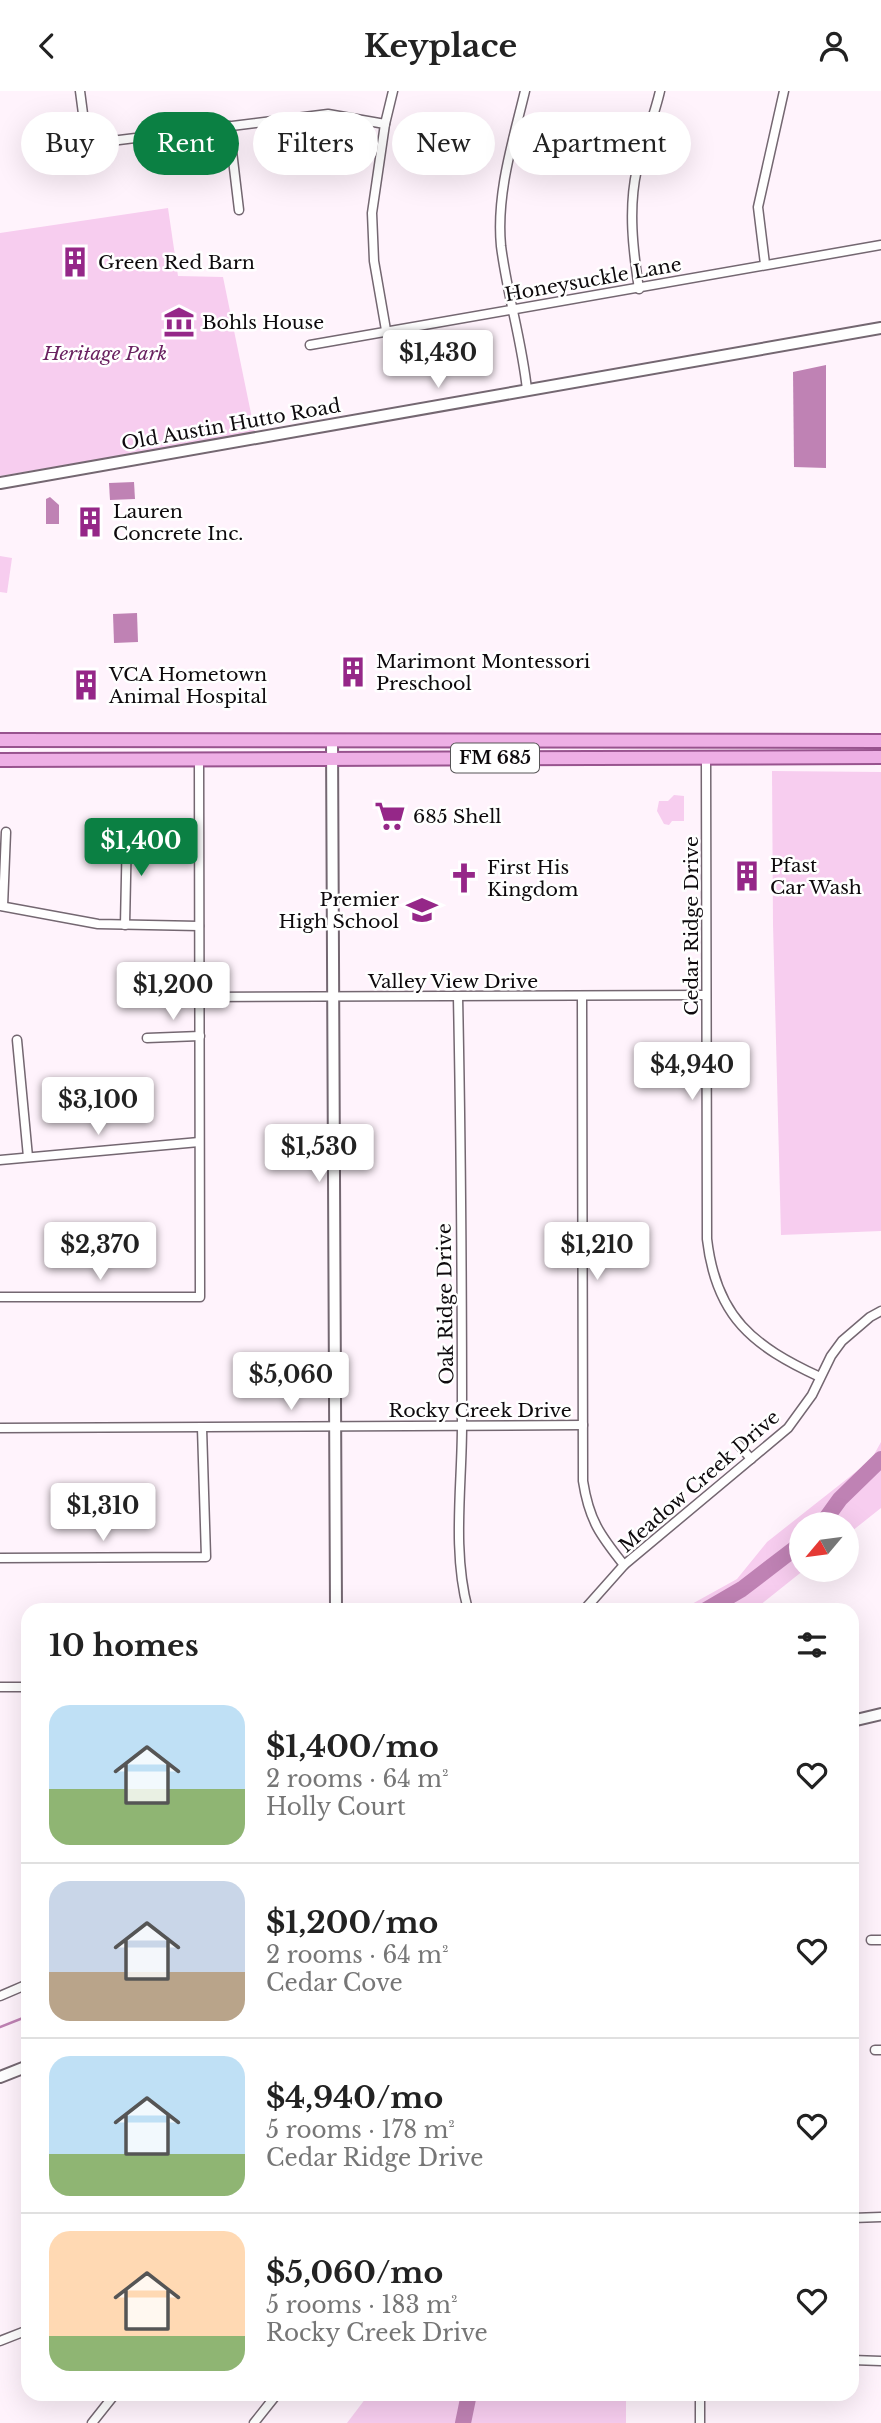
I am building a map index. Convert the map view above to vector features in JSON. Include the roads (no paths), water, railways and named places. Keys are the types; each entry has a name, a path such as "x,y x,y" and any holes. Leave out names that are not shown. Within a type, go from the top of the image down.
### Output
{"main road":[{"name":"FM 685","path":"0,740 881,741"},
{"name":"FM 685","path":"0,760 881,757"}],"street":[{"path":"80,91 87,144 133,138"},
{"path":"386,330 374,261 372,212 385,124 393,91"},
{"path":"525,91 505,177 500,218 501,246 527,390"},
{"path":"639,289 633,254 633,202 637,171 660,91"},
{"path":"765,264 758,207 784,91"},
{"path":"239,125 328,114 385,124"},
{"path":"235,175 239,211"},
{"name":"Honeysuckle Lane","path":"310,345 881,245"},
{"name":"Old Austin Hutto Road","path":"0,483 881,328"},
{"path":"332,740 336,1603"},
{"path":"818,758 819,741"},
{"name":"Cedar Ridge Drive","path":"706,758 707,1239 712,1272 719,1290 743,1328 765,1348 820,1377"},
{"path":"0,1297 200,1297 199,759"},
{"path":"125,925 127,830"},
{"path":"6,832 1,906 71,920 125,925 199,926"},
{"name":"Valley View Drive","path":"200,997 706,995"},
{"path":"582,996 583,1481 594,1524 624,1565"},
{"name":"Oak Ridge Drive","path":"458,997 462,1426 460,1559 461,1584 466,1603"},
{"path":"147,1038 200,1036"},
{"path":"17,1040 28,1157"},
{"path":"0,1160 200,1142"},
{"name":"Meadow Creek Drive","path":"590,1603 624,1565 788,1428 802,1412 842,1341 856,1327 881,1311"},
{"name":"Rocky Creek Drive","path":"0,1428 583,1425"},
{"path":"0,1558 206,1557 202,1428"},
{"path":"738,1445 751,1459"},
{"path":"0,1687 21,1687"},
{"path":"859,1719 881,1714"},
{"path":"870,1940 881,1940"},
{"path":"0,1996 21,1987"},
{"path":"0,2077 21,2069"},
{"path":"859,2218 881,2217"},
{"path":"0,2341 21,2333"},
{"path":"859,2360 881,2361"},
{"path":"92,2423 109,2401"},
{"path":"254,2423 271,2401"},
{"path":"700,2401 700,2423"}],"waterway":[{"path":"831,1512 840,1499 881,1459"},
{"path":"718,1603 742,1589 789,1553"},
{"path":"0,2027 21,2019"},
{"path":"463,2423 468,2401"}],"place":[{"name":"Green Red Barn","path":"75,262"},
{"name":"Bohls House","path":"179,322"},
{"name":"Lauren Concrete Inc.","path":"90,522"},
{"name":"Marimont Montessori Preschool","path":"353,672"},
{"name":"VCA Hometown Animal Hospital","path":"86,685"},
{"name":"685 Shell","path":"390,816"},
{"name":"Pfast Car Wash","path":"747,876"},
{"name":"First His Kingdom","path":"464,878"},
{"name":"Premier High School","path":"422,910"}],"park label":[{"name":"Heritage Park","path":"105,353"}]}
